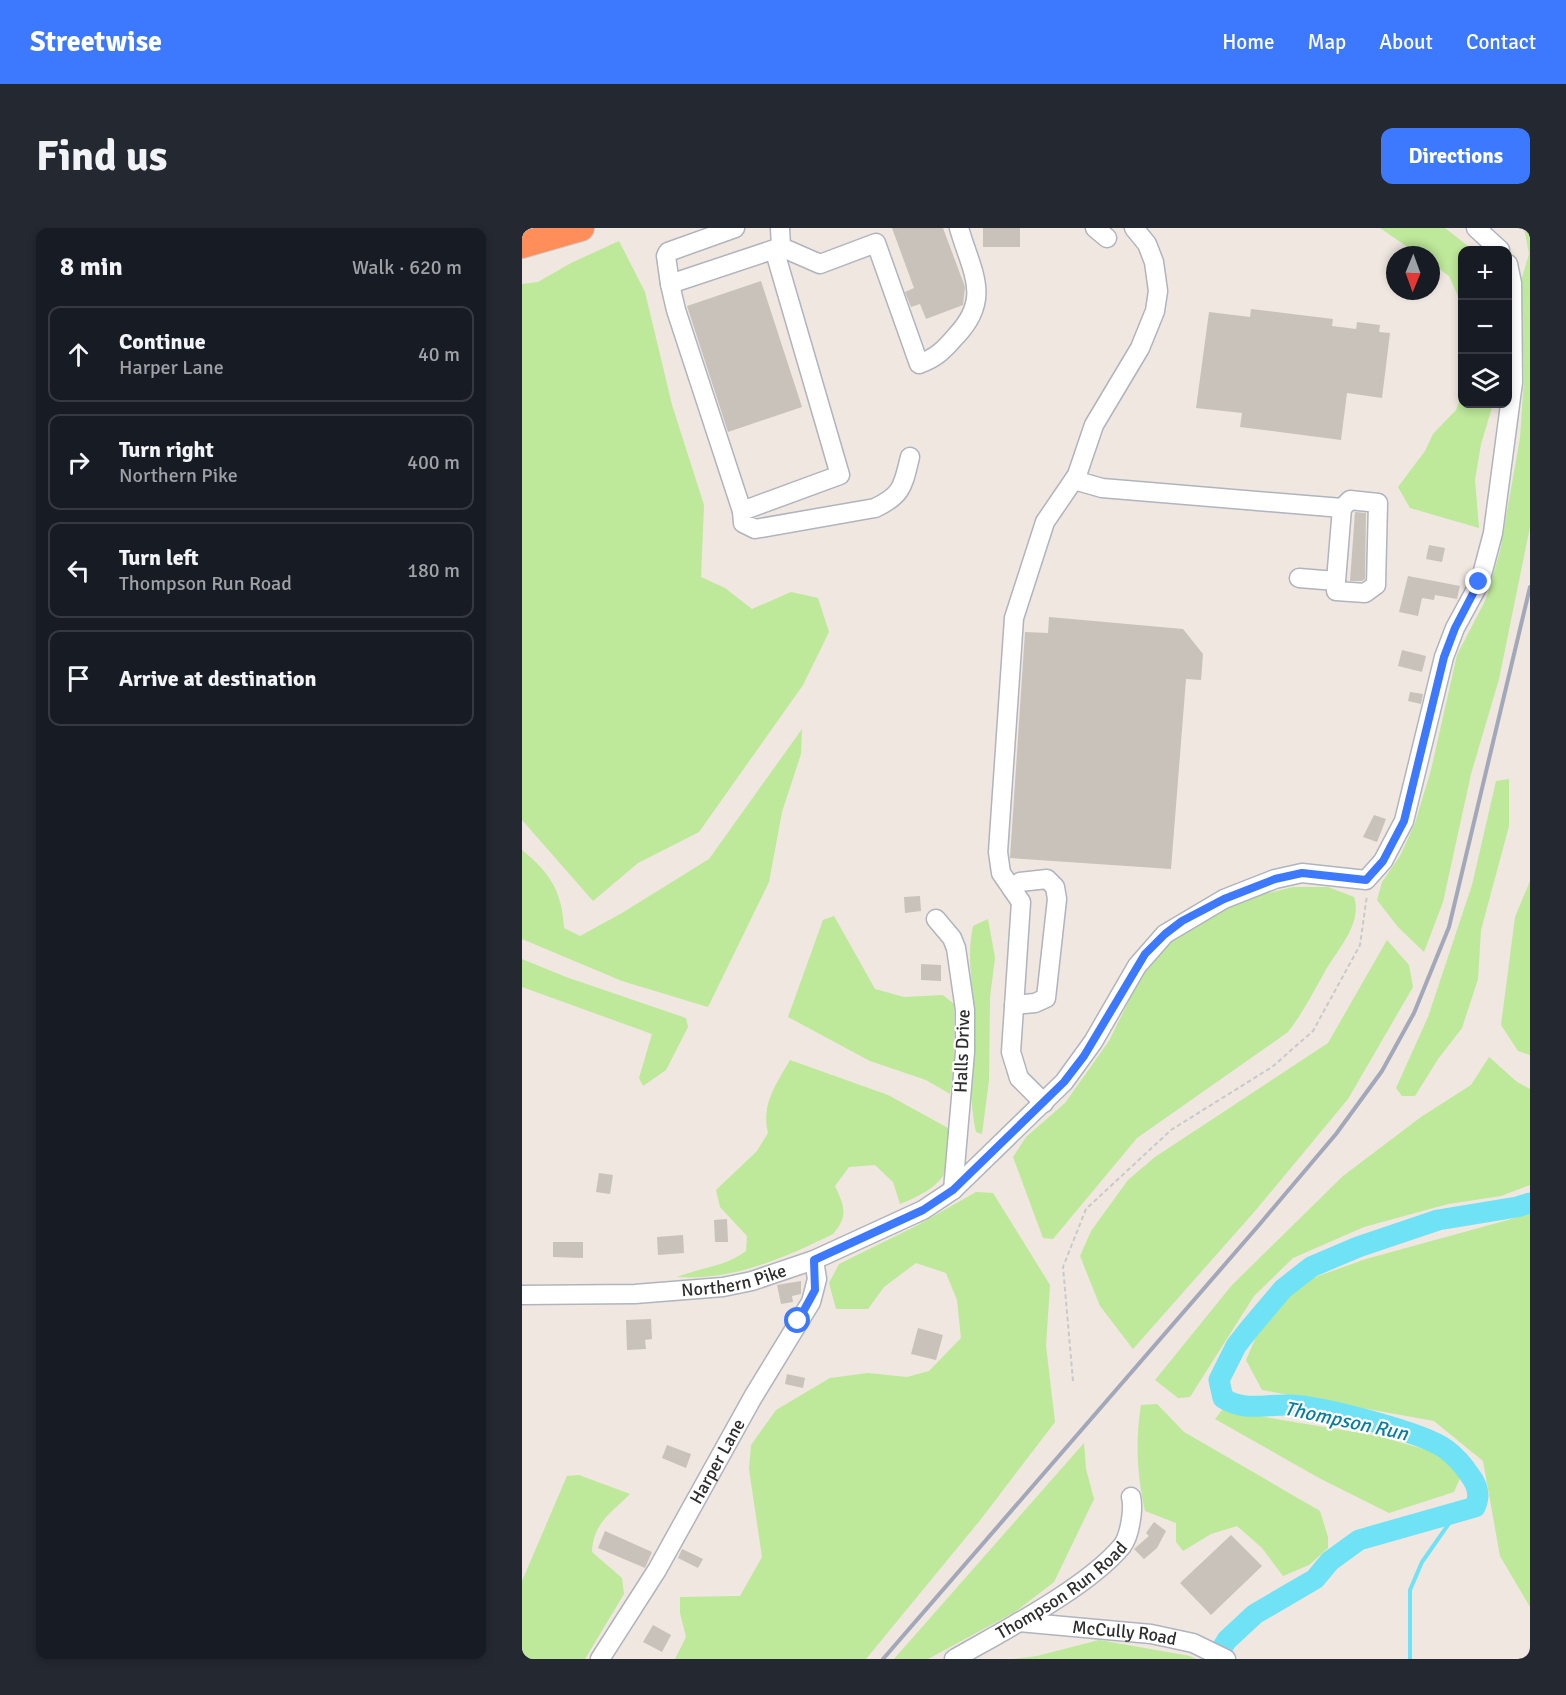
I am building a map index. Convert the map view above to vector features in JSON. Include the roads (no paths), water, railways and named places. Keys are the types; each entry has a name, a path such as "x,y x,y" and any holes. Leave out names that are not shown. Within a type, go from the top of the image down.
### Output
{"highway":[{"path":"522,245 581,228"}],"street":[{"path":"735,228 668,252 666,256 676,310 742,511 743,524 755,529 875,508 891,501 902,489 910,457"},
{"path":"742,511 840,475 777,259 781,247 780,228"},
{"path":"670,284 781,247 820,264 876,243 919,364 936,358 971,320 978,294 959,228"},
{"path":"1476,228 1496,246"},
{"path":"1044,1103 1027,1089 1014,1066 1011,1052 1021,902 1001,873 998,852 1012,628 1045,522 1074,480 1094,425 1140,348 1152,321 1158,291 1156,271 1144,231"},
{"name":"Northern Pike","path":"522,1295 635,1294 723,1287 771,1275 814,1260 923,1210 953,1190 1044,1103 1084,1056 1145,954 1182,921 1224,899 1275,879 1302,873 1366,880 1383,861 1404,821 1447,649 1479,582 1493,533 1513,382 1512,298"},
{"path":"1074,480 1102,488 1342,508"},
{"path":"1350,500 1378,503 1376,585 1365,593 1336,591 1342,508 1350,500"},
{"path":"1299,578 1336,581"},
{"path":"1012,889 1020,882 1047,879 1055,887 1057,899 1046,998 1035,1004 1014,1005"},
{"name":"Halls Drive","path":"936,919 952,938 956,948 965,1010 965,1052 953,1190"},
{"name":"Harper Lane","path":"600,1659 657,1570 810,1302 817,1279 814,1260"},
{"name":"Thompson Run Road","path":"954,1659 1019,1622 1084,1580 1124,1544 1133,1505 1131,1497"},
{"name":"McCully Road","path":"1019,1622 1151,1634 1194,1643 1226,1659"}],"waterway":[{"name":"Thompson Run","path":"1215,1659 1227,1640 1255,1614 1315,1579 1330,1561 1359,1540 1475,1507 1478,1498 1474,1482 1464,1467 1447,1450 1435,1443 1395,1428 1324,1410 1290,1405 1247,1406 1223,1398 1219,1380 1236,1346 1283,1289 1311,1267 1358,1247 1438,1220 1530,1203"},
{"path":"1410,1659 1410,1590 1422,1562 1457,1512"}],"railway":[{"path":"883,1659 1259,1225 1336,1134 1382,1071 1414,1013 1449,927 1530,587"}]}
